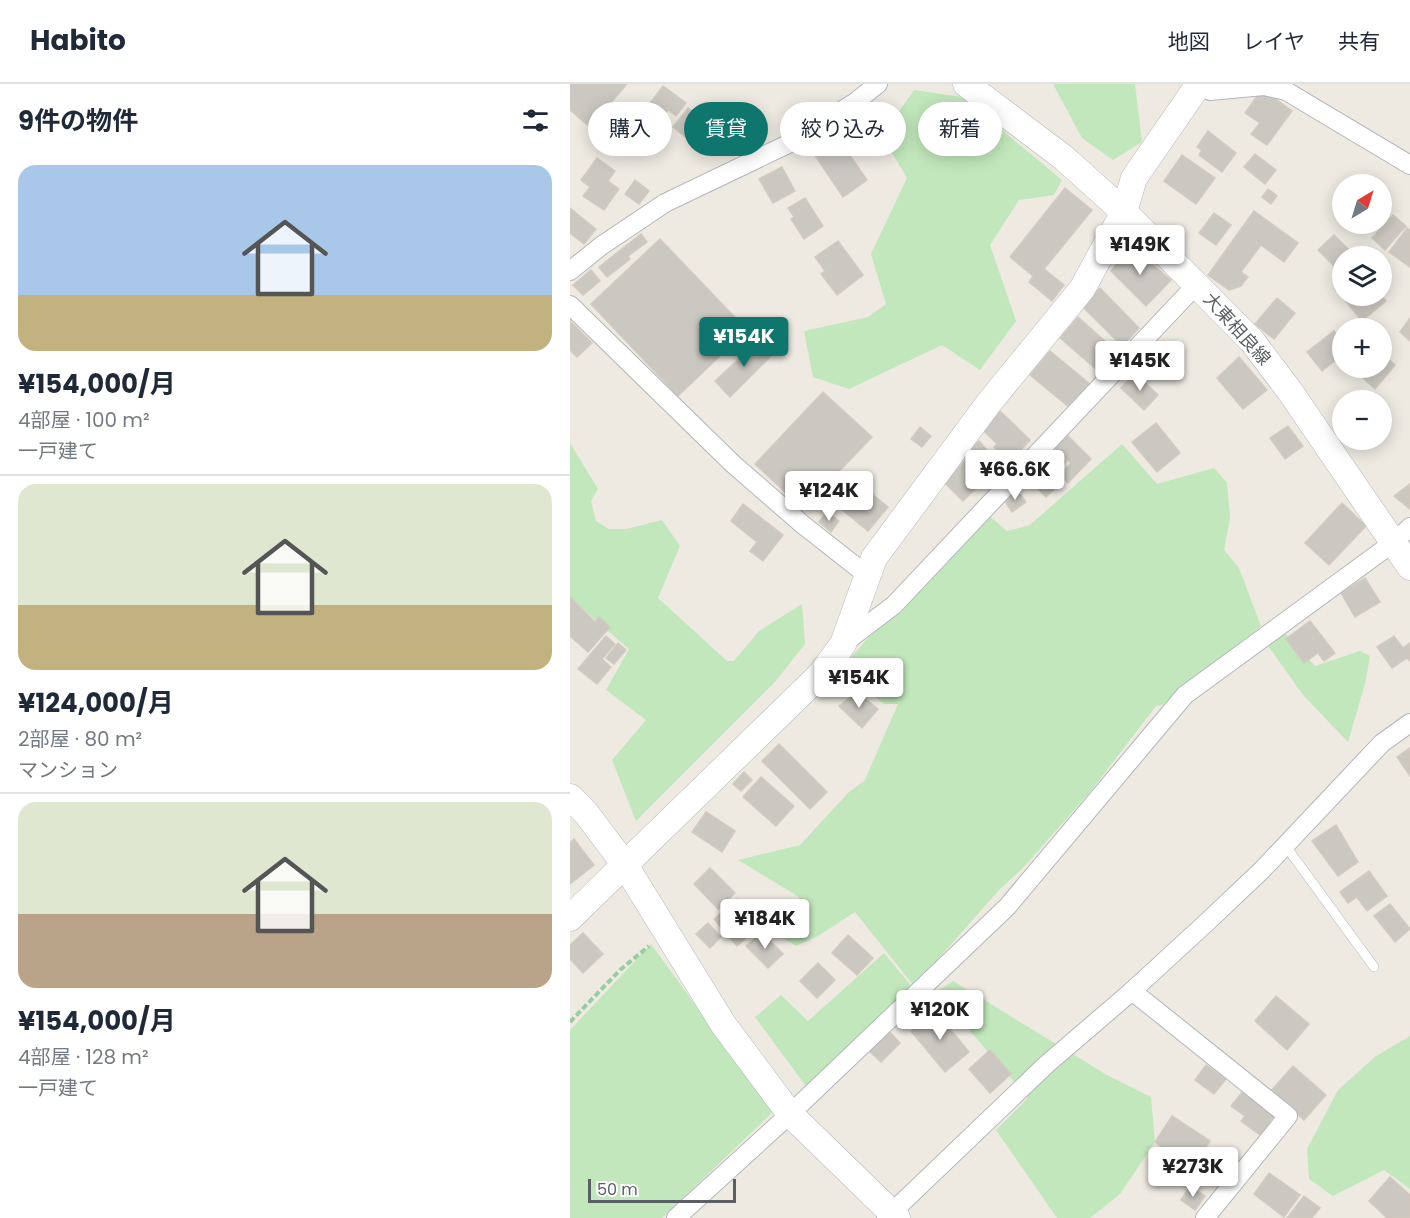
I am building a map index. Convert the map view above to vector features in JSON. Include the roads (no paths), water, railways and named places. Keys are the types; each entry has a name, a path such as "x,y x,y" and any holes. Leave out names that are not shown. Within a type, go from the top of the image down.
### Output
{"street":[{"path":"570,271 601,246 665,202 786,145 855,103 878,84"},
{"name":"大東相良線","path":"966,84 1064,158 1125,212 1252,341 1402,534 1410,567"},
{"path":"570,918 821,674 843,644 874,558 988,404 1082,289 1125,212 1134,178 1199,84 1210,91 1264,86 1286,91 1410,165"},
{"path":"843,644 894,605 1197,284"},
{"path":"570,305 733,464 802,524 868,576"},
{"path":"676,1218 790,1114 1007,907 1185,695 1402,534"},
{"path":"570,797 625,865 723,1024 790,1114 892,1216 1047,1064 1206,923 1382,744 1410,723"},
{"path":"1132,991 1288,1116 1205,1218"}],"lane":[{"path":"1285,845 1374,967"}]}
